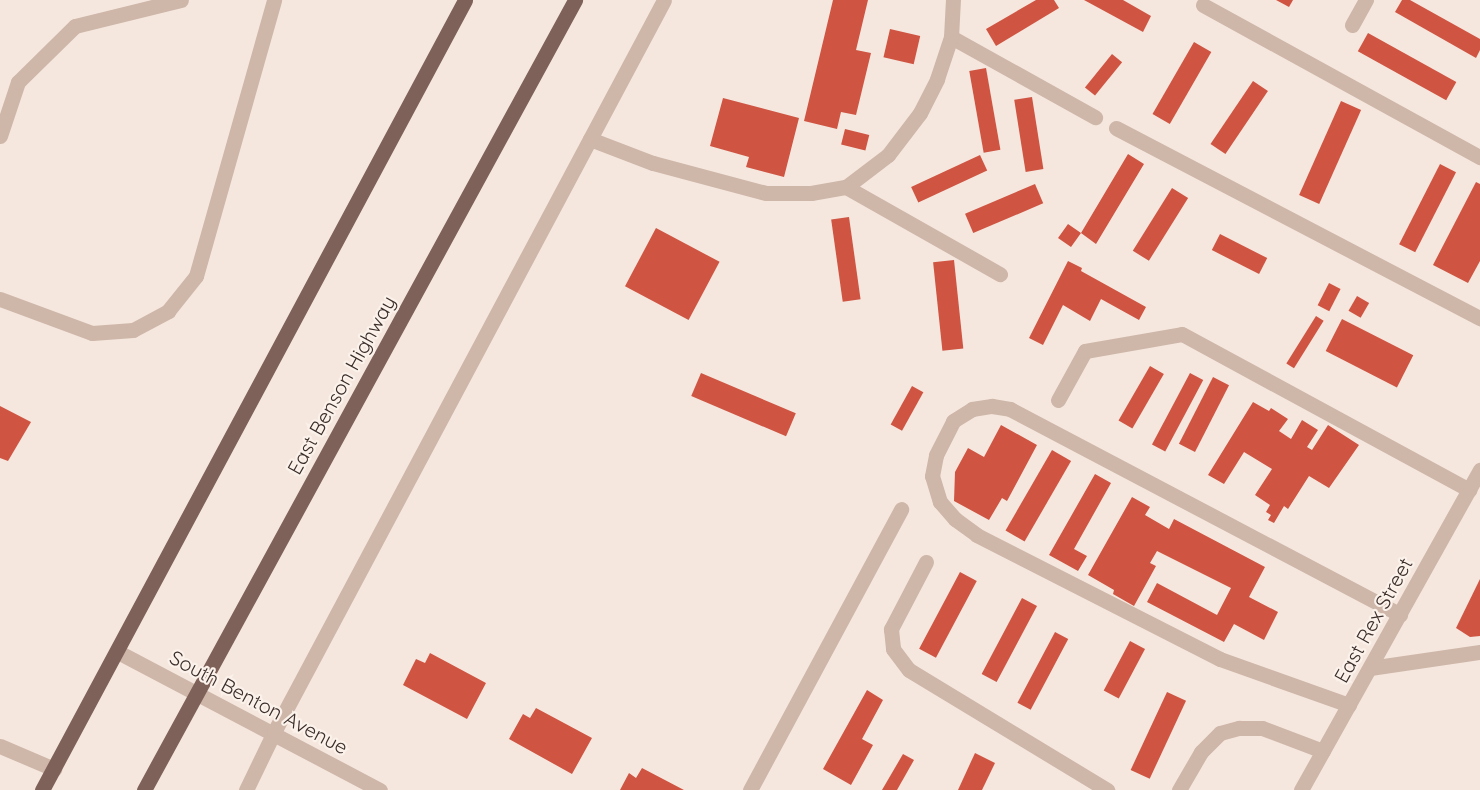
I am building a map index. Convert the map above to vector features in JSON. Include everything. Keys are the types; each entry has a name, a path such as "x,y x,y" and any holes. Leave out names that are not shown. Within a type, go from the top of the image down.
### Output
{"main road":[{"path":"42,790 118,652 465,0"},
{"name":"East Benson Highway","path":"144,790 575,0"}],"street":[{"path":"0,136 18,82 75,26 181,0"},
{"path":"0,299 92,333 133,330 168,311 196,276 274,0"},
{"path":"246,790 274,732 664,0"},
{"path":"590,139 653,164 766,193 811,193 846,187 888,155 920,113 937,79 951,37 953,0"},
{"path":"1352,25 1366,0"},
{"path":"1203,5 1480,157"},
{"path":"951,37 1095,117"},
{"path":"1116,128 1480,318"},
{"path":"846,187 1000,274"},
{"path":"1058,400 1085,351 1182,334 1469,490"},
{"path":"1349,705 1220,659 977,535 955,519 940,502 932,476 936,454 953,421 972,409 992,406 1010,409 1400,615"},
{"name":"East Rex Street","path":"1301,790 1480,470"},
{"path":"750,790 902,509"},
{"path":"926,562 891,629 894,649 909,670 1107,790"},
{"name":"South Benton Avenue","path":"118,652 274,732 380,790"},
{"path":"1370,668 1480,652"},
{"path":"1179,790 1201,752 1220,733 1239,728 1262,728 1323,751"},
{"path":"0,746 54,769"}],"building":[{"path":"833,0 868,0 856,50 871,53 856,115 841,112 837,129 804,121"},
{"path":"1036,0 1054,0 1059,8 996,46 986,29"},
{"path":"1084,0 1123,0 1151,16 1143,32"},
{"path":"1276,0 1293,0 1289,7"},
{"path":"1402,0 1410,0 1480,39 1480,50 1476,58 1395,12"},
{"path":"890,29 920,36 914,64 883,57"},
{"path":"1368,33 1456,82 1446,100 1358,51"},
{"path":"1194,42 1211,52 1170,124 1152,114"},
{"path":"1112,54 1122,62 1095,96 1085,87"},
{"path":"986,68 1000,150 984,153 969,71"},
{"path":"1253,81 1268,91 1225,154 1211,144"},
{"path":"1032,97 1043,169 1026,172 1014,100"},
{"path":"723,98 799,118 784,177 746,167 749,157 710,146"},
{"path":"1341,101 1361,110 1319,204 1299,195"},
{"path":"845,129 869,135 865,151 841,145"},
{"path":"1128,154 1144,164 1096,244 1081,233"},
{"path":"980,155 987,170 918,203 911,187"},
{"path":"1440,164 1456,172 1415,252 1399,244"},
{"path":"1476,182 1480,184 1480,261 1468,283 1433,265"},
{"path":"1035,184 1043,203 973,233 965,214"},
{"path":"1172,188 1188,198 1149,261 1133,251"},
{"path":"849,217 861,299 843,302 831,220"},
{"path":"1068,224 1081,233 1071,247 1058,238"},
{"path":"656,228 720,262 689,320 625,286"},
{"path":"1220,234 1267,258 1259,274 1212,250"},
{"path":"954,260 963,349 942,351 933,262"},
{"path":"1068,261 1082,268 1081,271 1146,307 1139,320 1101,299 1090,321 1063,305 1043,345 1029,338"},
{"path":"1329,283 1341,289 1329,311 1318,305"},
{"path":"1357,296 1369,303 1361,318 1348,311"},
{"path":"1316,316 1324,321 1294,368 1286,363"},
{"path":"1342,319 1413,355 1397,387 1326,351"},
{"path":"1150,366 1164,374 1132,429 1118,421"},
{"path":"701,373 796,413 786,436 691,396"},
{"path":"1190,373 1203,380 1165,452 1152,445"},
{"path":"1213,377 1229,385 1195,452 1179,444"},
{"path":"912,386 923,392 902,431 891,424"},
{"path":"1253,402 1269,411 1271,408 1288,419 1279,431 1291,439 1302,420 1318,430 1307,447 1312,450 1328,425 1359,445 1329,488 1309,476 1288,509 1284,506 1274,523 1268,520 1271,515 1266,512 1270,505 1255,495 1272,469 1244,452 1224,484 1208,475"},
{"path":"0,406 31,422 8,461 0,458"},
{"path":"1001,425 1037,445 1007,501 1002,498 989,520 954,501 955,472 968,448 984,457"},
{"path":"1052,450 1071,461 1025,542 1006,531"},
{"path":"1095,474 1111,483 1074,549 1087,556 1078,571 1049,555"},
{"path":"1132,497 1150,507 1145,515 1169,529 1174,519 1265,567 1249,597 1278,612 1264,640 1234,624 1224,642 1147,602 1157,583 1217,615 1231,588 1157,551 1150,563 1156,566 1134,606 1113,594 1114,590 1088,575"},
{"path":"960,572 977,581 936,658 919,649"},
{"path":"1480,579 1480,636 1470,637 1456,628"},
{"path":"1022,598 1037,606 997,682 982,674"},
{"path":"1055,632 1068,639 1031,710 1017,703"},
{"path":"1130,641 1145,649 1119,698 1104,690"},
{"path":"430,653 486,683 467,719 403,685 416,659 425,663"},
{"path":"867,690 883,700 862,739 873,745 851,785 823,769"},
{"path":"1167,692 1186,701 1150,779 1131,770"},
{"path":"536,708 592,738 572,774 509,739 523,714 530,718"},
{"path":"975,753 995,763 982,790 958,790"},
{"path":"903,754 914,760 897,790 882,790"},
{"path":"642,768 684,790 620,790 629,773 636,778"}]}
